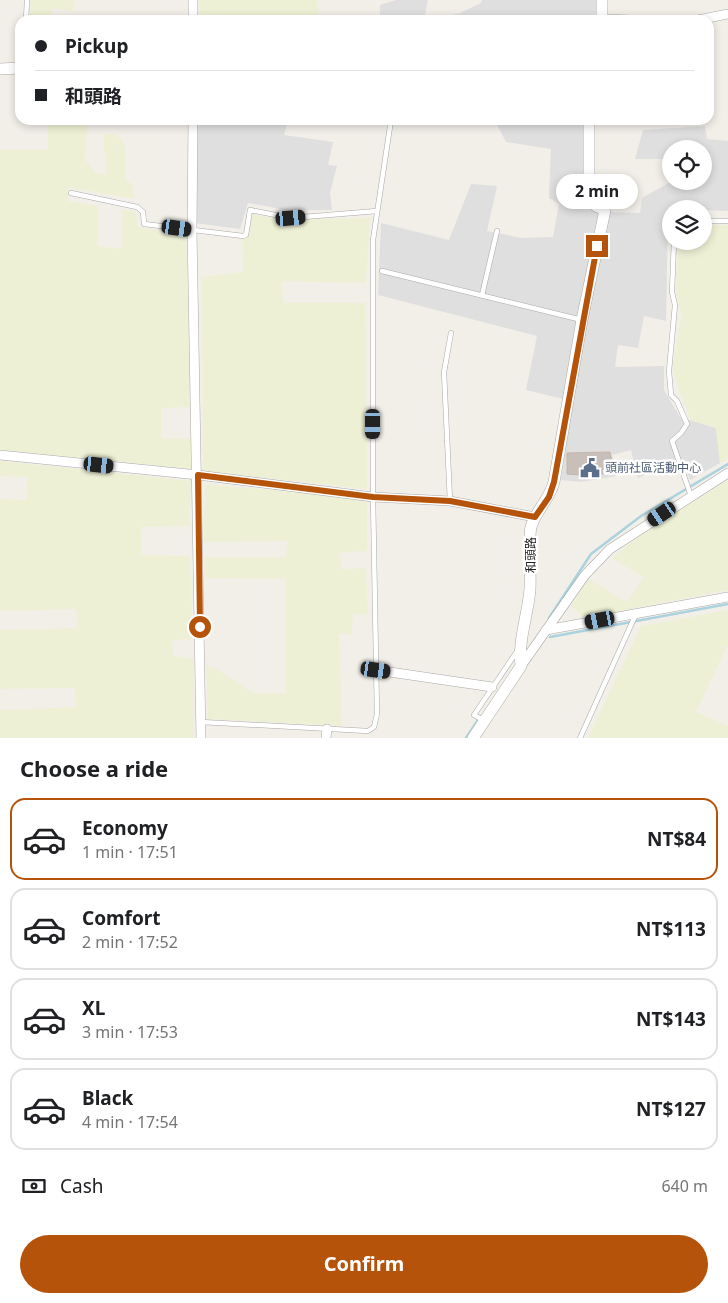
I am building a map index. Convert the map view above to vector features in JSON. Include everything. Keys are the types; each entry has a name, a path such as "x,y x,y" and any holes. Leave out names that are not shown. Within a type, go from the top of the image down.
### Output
{"street":[{"path":"193,0 193,15"},
{"path":"602,0 603,15"},
{"path":"714,17 728,14"},
{"path":"0,68 15,68"},
{"path":"193,125 192,230 198,475 201,738"},
{"name":"和頭路","path":"521,666 519,649 530,591 531,529 535,517 549,497 554,482 582,320 605,210 596,206 589,197 590,125"},
{"path":"0,456 198,475 373,497 450,501 535,517"},
{"path":"473,738 585,575 610,549 728,473"},
{"path":"546,630 728,597"},
{"path":"376,670 492,687"}],"lane":[{"path":"26,15 27,0"},
{"path":"201,722 327,734 368,731 374,727 377,714 373,497 373,240 389,125"},
{"path":"71,193 137,207 143,212 144,224 244,236 246,235 250,210 291,218 377,211"},
{"path":"712,221 728,221"},
{"path":"482,295 497,231"},
{"path":"674,250 672,292 675,305 669,371 671,395 677,401 687,424 682,433 672,441 692,497"},
{"path":"382,271 582,320"},
{"path":"450,501 444,372 451,333"},
{"path":"580,738 637,613"},
{"name":"和頭路","path":"484,720 474,715 519,649"}],"shaded area":[{"path":"396,0 428,0 425,15 380,15 380,5"},
{"path":"482,0 596,0 596,13 595,15 452,15 481,3"},
{"path":"196,125 287,125 284,135 333,142 328,165 337,166 330,193 332,210 286,210 248,203 240,229 194,223"},
{"path":"497,125 584,125 583,201 597,212 640,213 642,198 662,187 662,190 712,190 712,140 662,140 662,159 635,159 643,130 705,126 707,139 728,141 728,211 712,210 712,200 662,200 662,250 667,250 666,321 644,316 638,348 618,345 615,367 664,366 664,390 680,417 716,428 720,463 690,480 683,459 638,478 631,450 612,455 617,476 581,482 561,480 572,401 526,390 537,336 378,295 381,223 449,240 471,184 497,186 487,231 522,238 553,237 559,204 549,198 551,149 506,142"}],"green space":[{"path":"31,0 75,0 73,11 52,8 51,15 30,15"},
{"path":"199,0 318,0 318,15 200,15"},
{"path":"47,125 87,125 86,161 96,173 106,174 103,134 117,134 125,146 125,180 134,185 134,199 68,187 68,201 98,206 98,246 121,249 122,210 136,212 137,227 186,235 191,407 161,408 161,438 194,439 193,469 0,450 0,150 48,150"},
{"path":"252,214 282,220 370,218 366,283 282,281 283,303 366,303 367,489 203,471 201,277 243,272 242,240 246,236"},
{"path":"712,225 728,225 728,458 720,463 716,428 691,420 679,391 673,368 681,315 676,290 678,250 712,250"},
{"path":"0,461 191,481 189,526 142,527 141,555 190,556 193,639 172,640 173,656 194,659 194,738 0,738 0,710 76,707 75,688 0,689 0,630 77,628 76,609 0,611 0,499 26,500 27,477 0,476"},
{"path":"728,480 728,590 639,607 586,620 571,606 588,579 626,602 644,578 612,558 639,536"},
{"path":"205,484 367,499 367,551 340,553 342,569 366,568 368,614 353,614 352,635 339,633 342,726 208,719 206,666 217,669 253,693 286,693 285,579 205,578 204,557 286,557 287,541 204,542"},
{"path":"728,610 728,644 696,712 728,726 728,738 588,738 641,626"}],"building":[{"name":"頭前社區活動中心","path":"610,452 614,472 590,476 567,474 567,453"}],"waterway":[{"path":"549,618 591,554 641,516 728,464"},
{"path":"550,637 728,604"},
{"path":"466,738 480,717"}],"place":[{"name":"頭前社區活動中心","path":"590,468"}],"route":[{"path":"200,627 198,475 373,497 450,501 535,517 552,491 597,246"}]}
